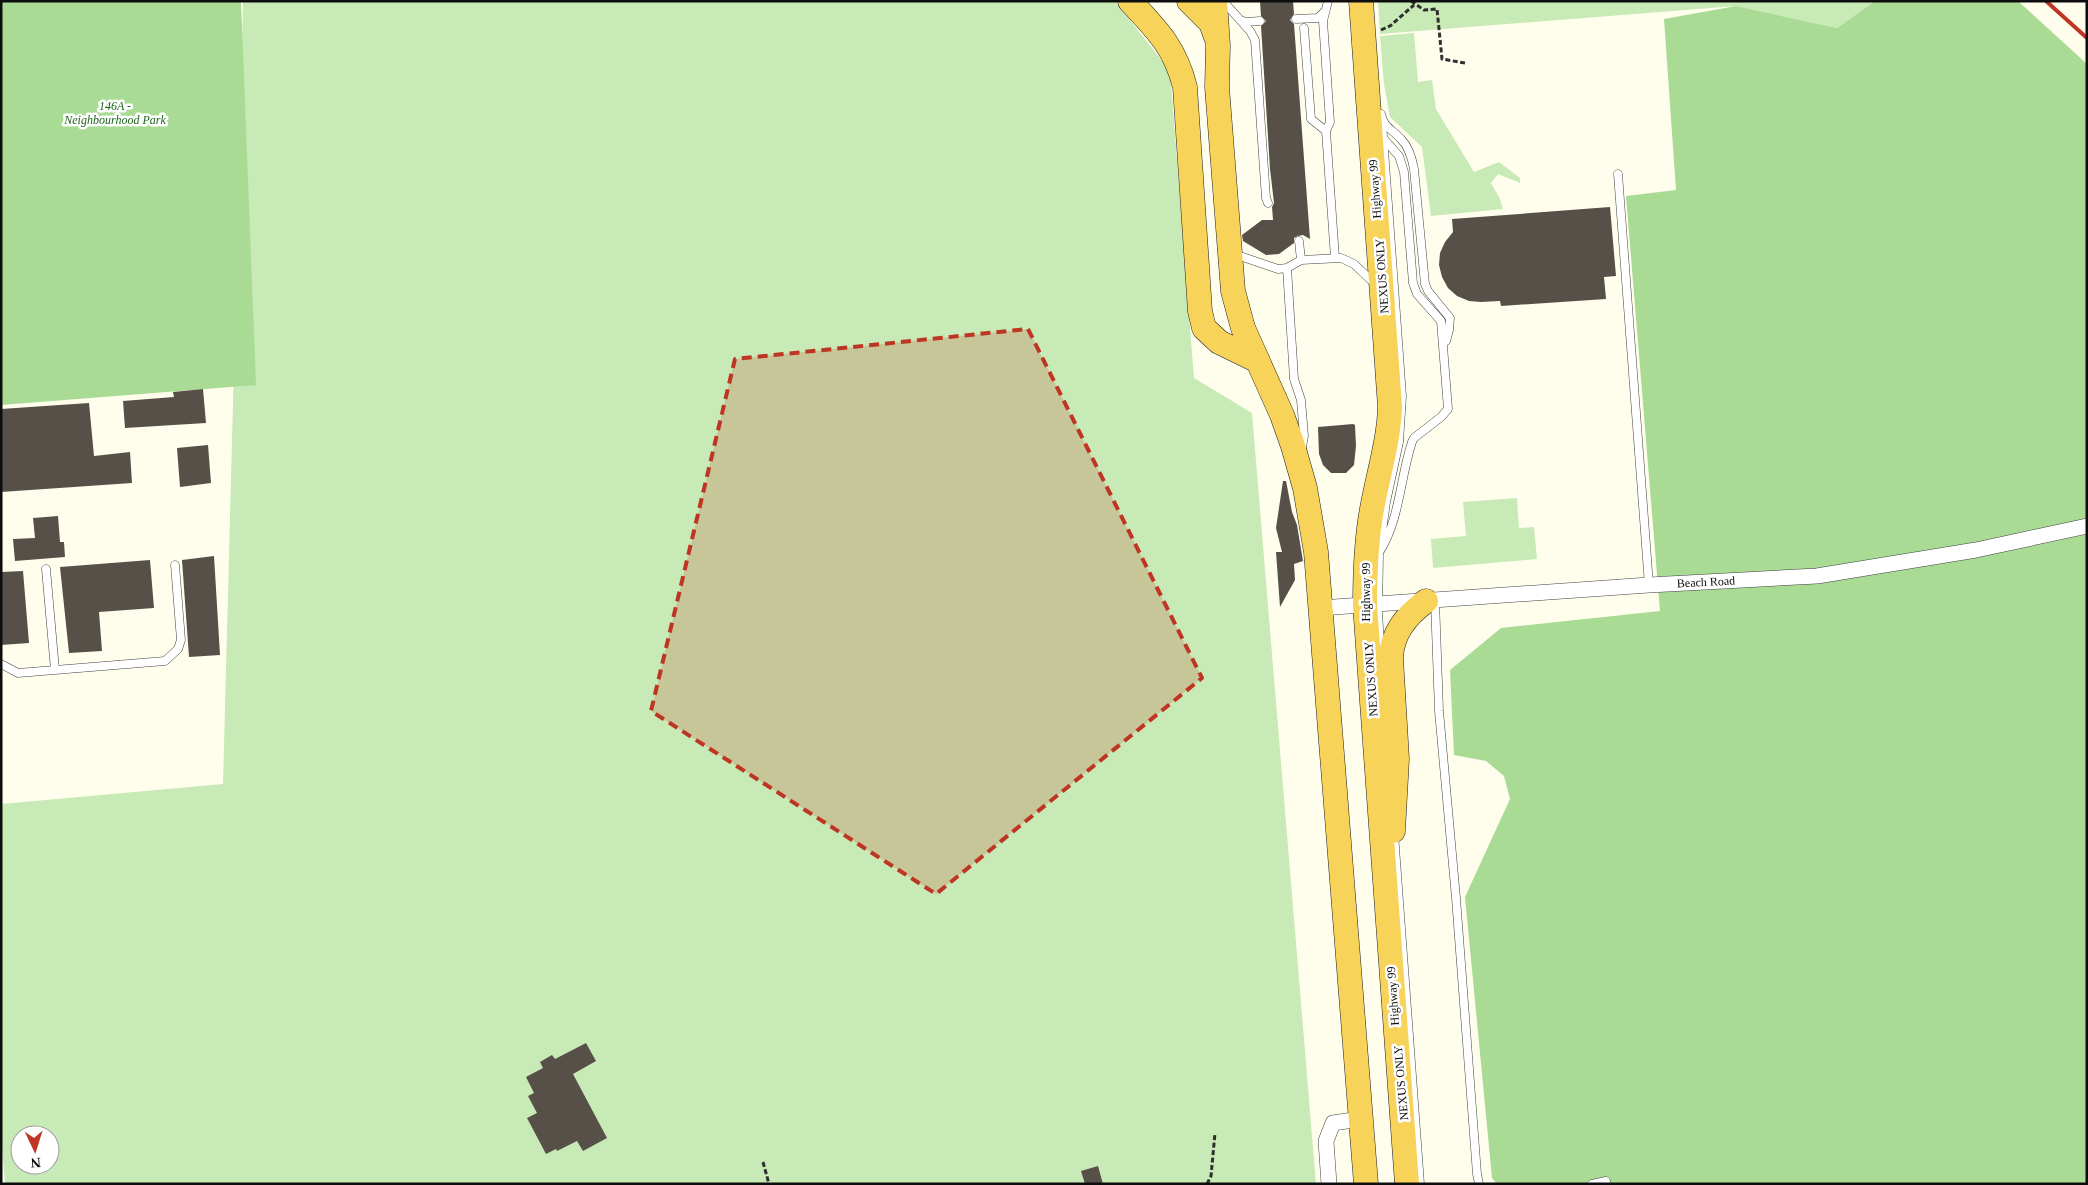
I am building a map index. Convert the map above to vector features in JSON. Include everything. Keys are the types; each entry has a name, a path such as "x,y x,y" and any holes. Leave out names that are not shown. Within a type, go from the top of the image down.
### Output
{"highway":[{"path":"1130,1 1163,36 1180,67 1185,87 1200,311 1204,328 1219,342 1258,361"},
{"path":"1189,1 1207,19 1218,17 1217,87 1228,246 1234,298 1243,328 1282,415 1300,467 1312,523 1318,575 1366,1184"},
{"name":"Highway 99","path":"1361,1 1379,120 1383,303 1389,420 1369,525 1369,597 1388,930 1407,1184"},
{"path":"1373,1 1379,120"},
{"path":"1388,930 1397,759 1392,644 1403,622 1412,612 1430,601"}],"street":[{"name":"Beach Road","path":"1320,608 1369,597 1430,601 1649,585 1817,576 1976,550 2087,526"},
{"path":"1329,1184 1326,1140 1333,1123 1360,1119"}],"lane":[{"path":"1204,1 1218,17 1246,22 1260,21"},
{"path":"1328,1 1324,12 1330,122 1326,131 1335,258"},
{"path":"1296,19 1318,18 1324,12"},
{"path":"1240,20 1255,40 1266,198 1268,203"},
{"path":"1304,28 1311,119 1326,131"},
{"path":"1379,120 1402,140 1413,163 1424,284 1450,318 1450,330 1446,341"},
{"path":"1369,597 1378,554 1388,539 1392,525 1412,442 1414,438 1441,417 1448,409 1441,320 1415,289 1404,172 1399,156 1379,120"},
{"name":"NEXUS ONLY","path":"1379,120 1402,410 1399,442 1369,597 1381,662"},
{"path":"1618,174 1649,585"},
{"path":"1299,241 1301,260"},
{"path":"1228,246 1237,256 1278,269 1286,268 1301,260 1335,258 1348,260 1368,276 1378,290 1383,303"},
{"path":"1286,268 1294,379 1301,400 1304,436 1300,467"},
{"path":"1,664 18,673 165,661 178,650 181,640 174,565"},
{"path":"46,569 55,670"},
{"path":"1430,601 1479,1184"},
{"name":"NEXUS ONLY","path":"1388,750 1420,1184"},
{"path":"1592,1184 1606,1181"}],"path":[{"path":"1411,1 1414,5 1424,10 1437,10 1442,59 1465,64"},
{"path":"1381,30 1390,26 1414,5"},
{"path":"1207,1184 1211,1176 1215,1133"},
{"path":"763,1162 769,1184"}],"highlighted area":[{"path":"1028,329 1202,678 936,894 651,711 735,359"}],"green space":[{"path":"1,1 241,98 243,1 1115,1 1170,71 1194,378 1252,413 1316,1184 5,1184 1,1131 1,804 223,784 239,173"},
{"name":"146A - Neighbourhood Park","path":"1,1 241,1 256,385 1,405"},
{"path":"1378,1 1875,1 1837,28 1736,6 1380,34"},
{"path":"1875,1 2018,1 2087,64 2087,1184 1497,1184 1492,1178 1465,897 1510,799 1504,776 1486,761 1454,755 1450,670 1501,628 1660,611 1626,196 1676,190 1664,19 1736,6 1837,28"},
{"path":"1414,33 1418,82 1432,80 1436,109 1474,172 1499,162 1520,178 1520,183 1498,174 1491,183 1503,209 1431,216 1422,147 1390,117 1384,84 1380,36"},
{"path":"1517,498 1519,528 1534,527 1537,559 1433,568 1431,539 1466,536 1463,502"}],"building":[{"path":"1260,1 1293,1 1294,14 1290,20 1294,24 1310,239 1303,235 1298,236 1294,238 1294,243 1279,254 1266,255 1243,241 1242,235 1262,220 1273,220 1272,207 1274,203 1261,26 1266,21 1261,16"},
{"path":"1610,207 1616,276 1604,277 1606,299 1501,306 1500,301 1469,301 1457,296 1448,288 1442,277 1439,265 1440,253 1445,242 1453,232 1452,219"},
{"path":"203,389 206,423 125,428 123,401 174,397 173,392"},
{"path":"89,403 94,456 130,452 132,483 1,492 1,409"},
{"path":"1355,425 1356,446 1354,465 1346,473 1331,473 1323,465 1319,454 1318,427"},
{"path":"208,445 211,483 180,487 177,448"},
{"path":"1283,481 1286,481 1292,512 1297,525 1303,561 1294,564 1295,580 1280,607 1276,552 1282,552 1276,528"},
{"path":"58,516 60,542 64,542 65,557 15,561 13,539 35,538 33,518"},
{"path":"214,556 220,655 189,657 182,560"},
{"path":"150,560 154,608 99,612 102,651 69,653 60,567"},
{"path":"23,571 29,643 1,645 1,572"},
{"path":"586,1043 596,1061 573,1074 607,1138 583,1151 577,1141 546,1154 527,1118 537,1113 528,1096 534,1093 526,1077 543,1068 540,1062 552,1055 555,1059"},
{"path":"1098,1166 1103,1184 1085,1184 1081,1171"}],"railway":[{"path":"2046,1 2087,38"}]}
